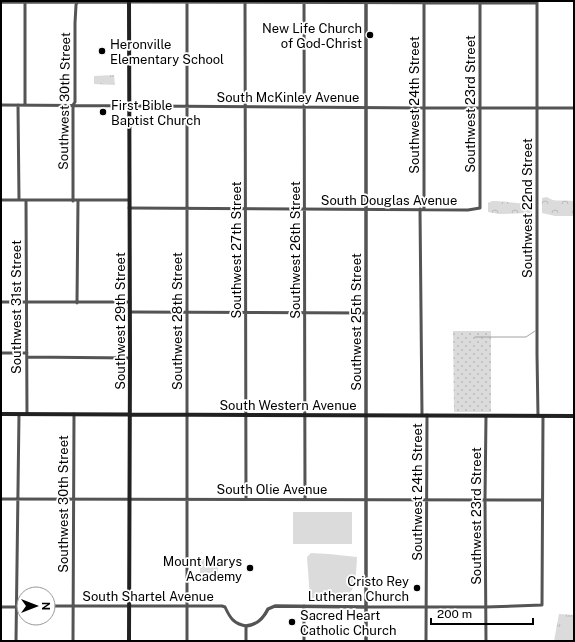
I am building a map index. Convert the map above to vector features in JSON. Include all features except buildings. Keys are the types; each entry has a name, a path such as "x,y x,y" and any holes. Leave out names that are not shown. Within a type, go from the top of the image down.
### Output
{"main road":[{"name":"Southwest 29th Street","path":"129,1 129,641"},
{"name":"South Western Avenue","path":"1,414 574,416"}],"street":[{"path":"25,105 28,1"},
{"name":"Southwest 30th Street","path":"73,201 73,105 75,102 75,22 77,1"},
{"path":"1,2 537,2"},
{"name":"Southwest 28th Street","path":"186,2 188,312 187,641"},
{"name":"Southwest 27th Street","path":"245,2 246,499"},
{"name":"Southwest 26th Street","path":"304,2 305,499"},
{"name":"Southwest 25th Street","path":"365,2 367,416 366,641"},
{"name":"Southwest 24th Street","path":"424,2 424,209"},
{"name":"Southwest 23rd Street","path":"480,2 480,208"},
{"name":"Southwest 22nd Street","path":"486,607 542,605 537,2"},
{"name":"South McKinley Avenue","path":"1,105 574,108"},
{"path":"18,105 19,200"},
{"path":"1,200 130,200"},
{"name":"Southwest 31st Street","path":"26,200 27,414"},
{"path":"77,303 78,200"},
{"name":"South Douglas Avenue","path":"130,208 468,210 480,208"},
{"name":"Southwest 24th Street","path":"420,209 422,415"},
{"path":"1,302 130,302"},
{"path":"130,312 366,313"},
{"path":"1,353 26,353"},
{"path":"27,358 130,358"},
{"path":"16,586 18,414"},
{"name":"Southwest 30th Street","path":"73,641 72,498 74,414"},
{"name":"Southwest 24th Street","path":"426,641 427,415"},
{"name":"Southwest 23rd Street","path":"486,416 486,641"},
{"name":"South Olie Avenue","path":"1,499 366,498 542,500"},
{"name":"South Shartel Avenue","path":"56,606 225,607 230,617 235,622 246,626"},
{"path":"304,606 304,641"},
{"path":"246,641 246,626 257,623 264,618 268,609 271,608 304,606 486,607"},
{"path":"1,607 16,607"},
{"path":"16,626 16,641"}],"green space":[{"path":"114,75 115,85 94,84 94,76"},
{"path":"547,197 553,200 574,201 574,216 555,216 542,213 542,198"},
{"path":"492,201 531,204 532,213 499,214 488,212 488,203"},
{"path":"453,331 491,331 491,412 454,412"},
{"path":"293,512 352,512 352,544 293,544"},
{"path":"311,553 357,557 355,582 352,590 348,594 342,597 334,598 310,598 307,557"},
{"path":"200,559 218,559 218,573 200,573"},
{"path":"559,614 574,615 574,641 554,641"},
{"path":"561,630 574,631 574,641 561,641"}],"waterway":[{"path":"475,337 526,337 535,331"}],"place":[{"name":"New Life Church of God-Christ","path":"370,35"},
{"name":"Heronville Elementary School","path":"102,51"},
{"name":"First Bible Baptist Church","path":"103,112"},
{"name":"Mount Marys Academy","path":"250,568"},
{"name":"Cristo Rey Lutheran Church","path":"417,588"},
{"name":"Sacred Heart Catholic Church","path":"292,622"}]}
